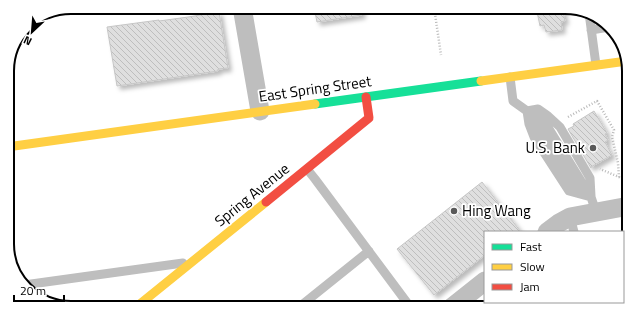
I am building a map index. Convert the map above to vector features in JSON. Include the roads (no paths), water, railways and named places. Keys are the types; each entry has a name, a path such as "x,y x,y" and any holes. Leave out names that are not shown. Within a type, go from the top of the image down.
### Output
{"main road":[{"name":"East Spring Street","path":"14,146 366,96 621,62"},
{"name":"Spring Avenue","path":"144,301 369,118 366,96"}],"street":[{"path":"243,14 260,111"},
{"path":"548,231 559,223 572,225 593,205 622,206"},
{"path":"460,301 484,282"}],"lane":[{"path":"589,20 596,65"},
{"path":"590,30 602,28"},
{"path":"510,77 513,101 527,112 536,123 575,188 593,205"},
{"path":"527,112 538,109 548,116 560,128 590,178 593,205"},
{"path":"307,169 407,301"},
{"path":"307,301 369,251"},
{"path":"32,285 193,261"}],"place":[{"name":"U.S. Bank","path":"593,148"},
{"name":"Hing Wang","path":"454,211"}]}
